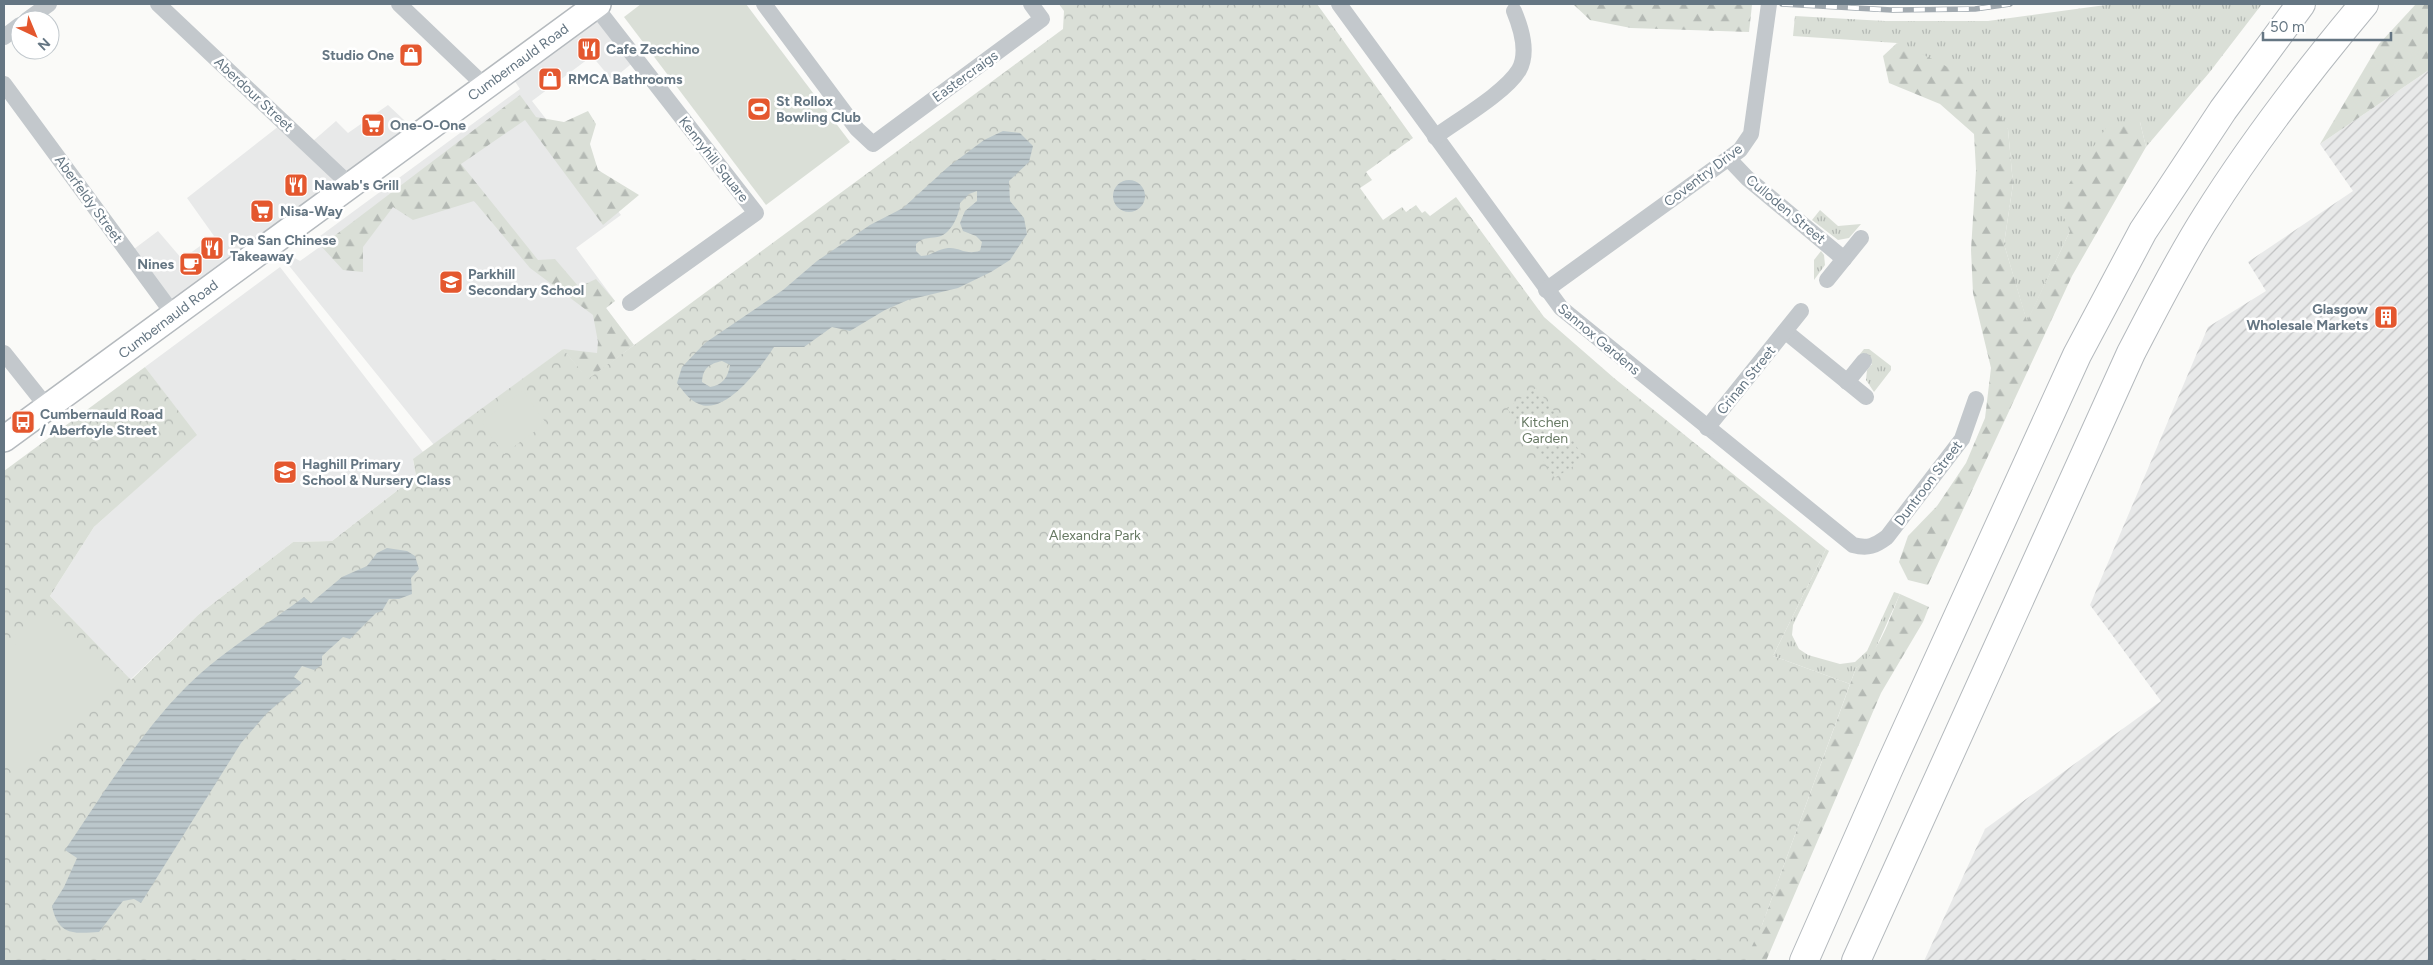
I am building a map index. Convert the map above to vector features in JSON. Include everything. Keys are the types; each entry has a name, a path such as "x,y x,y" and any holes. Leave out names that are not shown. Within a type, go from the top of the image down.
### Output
{"highway":[{"path":"1804,961 1889,768 2077,355 2142,231 2223,110 2301,4"},
{"path":"1860,955 2131,353 2167,284 2205,218 2261,134 2364,4"},
{"path":"1790,961 1889,768"}],"main road":[{"name":"Cumbernauld Road","path":"4,440 596,5"}],"street":[{"name":"Aberdour Street","path":"158,4 350,185"},
{"path":"399,4 485,86"},
{"name":"Eastercraigs","path":"764,4 857,129 873,144 1042,19 1031,4"},
{"name":"Sannox Gardens","path":"1339,4 1561,308 1852,545 1864,548 1876,546 1888,537"},
{"name":"Coventry Drive","path":"1546,290 1740,150 1751,134 1769,4"},
{"name":"Kennyhill Square","path":"596,5 756,213 630,303"},
{"path":"1435,137 1507,85 1519,69 1523,57 1522,31 1514,11"},
{"name":"Aberfeldy Street","path":"4,84 174,315"},
{"name":"Culloden Street","path":"1728,158 1747,178 1844,259"},
{"path":"1827,280 1861,238"},
{"name":"Crinan Street","path":"1707,428 1801,311"},
{"path":"1786,332 1866,396"},
{"path":"4,353 47,407"},
{"path":"1847,382 1864,361"},
{"name":"Duntroon Street","path":"1888,537 1962,439 1976,399"}],"shaded area":[{"name":"Parkhill Secondary School","path":"594,4 636,60 612,80 592,56 532,101 621,215 576,248 615,301 606,308 634,345 588,380 563,349 434,445 286,262 293,257 300,261 321,246 316,239 520,89 506,68"},
{"path":"2429,70 2429,961 1924,961 1985,829 2161,701 2090,605 2208,327 2266,291 2248,262 2353,191 2320,144"},
{"path":"388,105 419,134 172,316 130,252 158,231 182,259 214,236 187,198 279,126 305,148 336,121 348,133"},
{"path":"1003,131 1020,133 1033,146 1029,162 1009,181 1010,201 1024,218 1027,234 1010,260 991,272 958,288 908,300 885,310 850,331 832,327 804,347 774,347 752,377 731,396 720,403 709,406 699,404 684,392 677,383 682,367 705,343 783,290 817,261 870,225 903,208 948,167 984,140","holes":["977,191 977,201 965,211 960,223 963,231 976,236 982,242 980,251 966,252 948,248 921,256 916,251 916,244 925,239 941,236 949,231 959,212 960,203 969,194","722,361 730,365 724,380 710,387 702,382 705,370"]},
{"path":"1129,180 1140,185 1145,196 1140,207 1129,212 1118,207 1113,196 1118,185"},
{"name":"Haghill Primary School & Nursery Class","path":"280,267 423,452 413,460 416,476 332,541 293,542 198,615 130,680 50,596 94,527 196,435 145,367"},
{"path":"387,548 407,551 415,556 419,569 411,578 412,594 399,599 389,599 382,611 376,613 350,639 343,637 322,656 322,665 314,670 302,666 294,677 302,683 267,713 241,743 141,903 134,899 123,901 99,932 82,933 68,931 58,923 52,906 64,887 77,858 65,850 137,745 169,705 199,675 243,640 304,597 311,603 342,577 367,566 377,553"}],"green space":[{"name":"St Rollox Bowling Club","path":"641,4 746,4 850,142 766,205 624,17"},
{"name":"Alexandra Park","path":"1059,4 1317,4 1413,138 1366,172 1372,180 1360,188 1383,220 1402,207 1406,212 1416,205 1422,213 1425,211 1430,216 1456,197 1544,317 1614,378 1826,549 1773,656 1850,684 1762,925 1745,961 4,961 4,471 145,367 197,435 94,527 50,596 131,680 198,615 293,542 332,541 416,476 413,459 563,349 588,379 1063,29 1064,11"},
{"path":"1573,4 1752,5 1749,32 1631,28 1590,20"},
{"path":"2113,4 2262,4 2209,73 2146,147 2140,122 2070,231 2027,322 2004,244 2013,184 2008,129 1897,43 1793,36 1795,16 1885,21 1988,21"},
{"path":"2416,4 2429,4 2429,70 2320,144 2379,44"},
{"path":"1897,43 1941,63 1983,90 2008,129 2013,184 2004,244 2027,321 2070,231 2057,202 2106,128 2140,122 2146,147 2072,276 1928,585 1908,580 1899,562 1908,536 1937,506 1966,463 1985,418 1991,368 1973,293 1971,250 1976,170 1974,134 1940,104 1889,83 1883,56"},
{"path":"520,95 536,117 564,122 588,111 596,124 590,144 598,170 639,195 603,225 525,120 461,164 538,260 555,259 579,287 596,279 615,301 606,308 634,345 588,380 563,349 597,353 598,342 593,315 530,268 474,201 413,220 393,207 363,247 363,272 343,270 321,246"},
{"path":"1820,210 1838,226 1861,224 1849,238 1838,240 1812,220"},
{"path":"1821,251 1824,255 1825,265 1814,280 1814,260"},
{"path":"1864,349 1869,349 1891,366 1891,370 1874,392 1866,380 1867,370 1872,364 1860,354"},
{"name":"Kitchen Garden","path":"1536,388 1559,417 1584,459 1555,478 1507,408"},
{"path":"523,391 546,423 504,454 481,422"},
{"path":"1826,549 1829,551 1793,625 1792,635 1799,649 1808,655 1840,664 1855,662 1867,651 1894,592 1900,594 1873,654 1866,662 1856,668 1850,684 1773,656"},
{"path":"1900,594 1929,607 1923,622 1881,693 1766,961 1716,961 1762,925 1856,668 1864,662 1878,645"},
{"path":"49,611 116,679 16,776 4,764 4,655"}],"railway":[{"path":"1782,4 1892,10 1975,9 2010,4"}],"place":[{"name":"Cafe Zecchino","path":"589,49"},
{"name":"Studio One","path":"411,55"},
{"name":"RMCA Bathrooms","path":"550,79"},
{"name":"St Rollox Bowling Club","path":"759,109"},
{"name":"One-O-One","path":"373,125"},
{"name":"Nawab's Grill","path":"296,185"},
{"name":"Nisa-Way","path":"262,211"},
{"name":"Poa San Chinese Takeaway","path":"212,248"},
{"name":"Nines","path":"191,264"},
{"name":"Parkhill Secondary School","path":"451,282"},
{"name":"Glasgow Wholesale Markets","path":"2386,317"},
{"name":"Cumbernauld Road / Aberfoyle Street","path":"23,422"},
{"name":"Haghill Primary School & Nursery Class","path":"285,472"}]}
